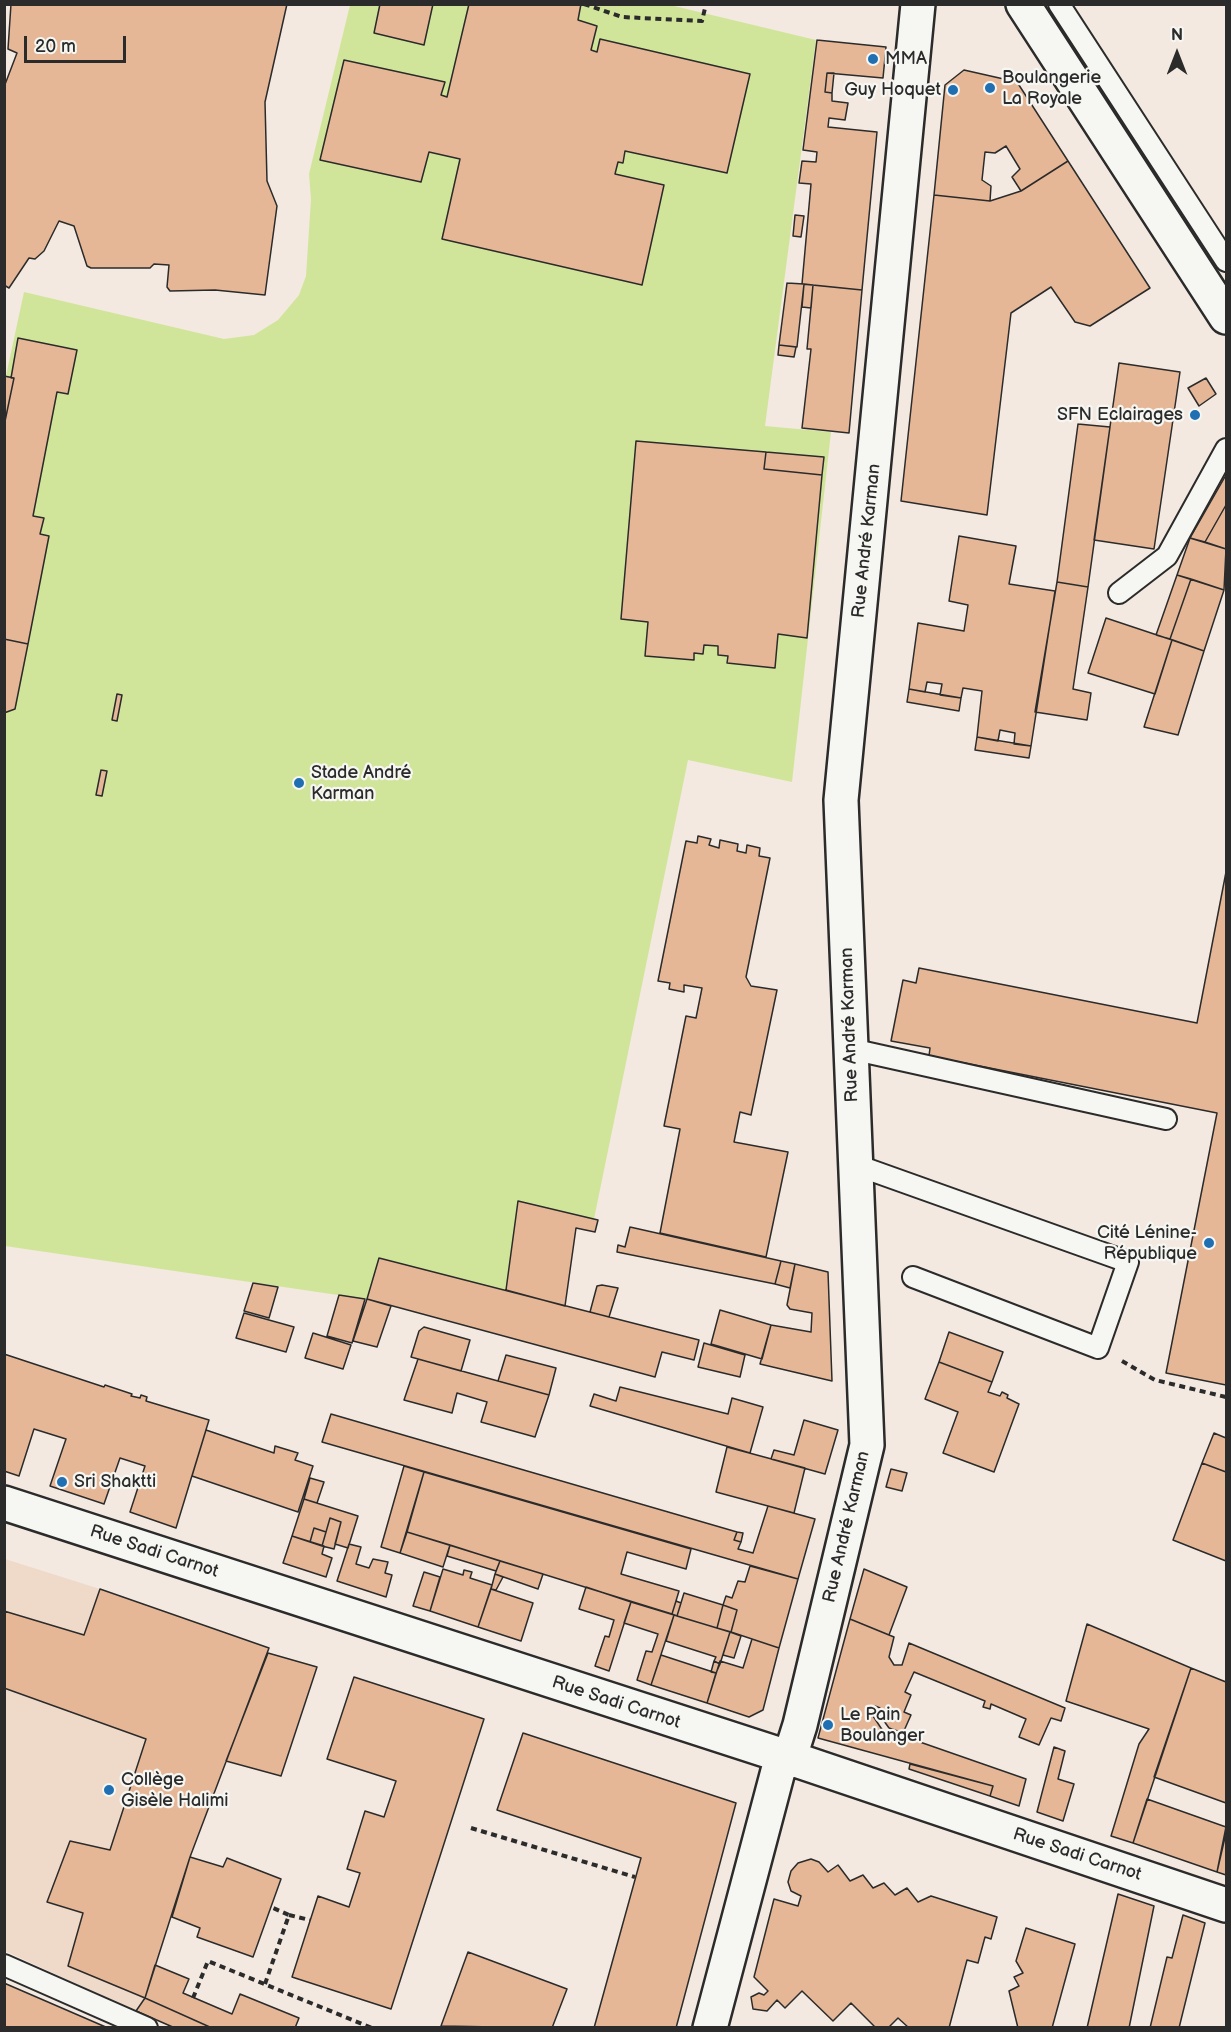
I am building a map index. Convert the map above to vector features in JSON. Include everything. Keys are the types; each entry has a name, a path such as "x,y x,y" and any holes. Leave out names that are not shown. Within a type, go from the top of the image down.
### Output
{"street":[{"name":"Rue André Karman","path":"710,2028 776,1778 784,1756 794,1744 800,1725 867,1445 842,800 918,4"},
{"path":"1023,4 1227,317"},
{"name":"Rue Sadi Carnot","path":"4,1503 784,1756 1227,1905"}],"lane":[{"path":"1059,4 1227,261"},
{"path":"1119,593 1167,556 1227,449"},
{"path":"851,1048 1166,1119"},
{"path":"856,1165 1128,1262 1098,1348 913,1277"},
{"path":"4,1965 147,2028"}],"path":[{"path":"584,4 622,17 702,21 706,4"},
{"path":"1098,1348 1155,1380 1227,1397"},
{"path":"471,1828 635,1877"},
{"path":"271,1907 289,1915 310,1920"},
{"path":"265,1984 289,1915"},
{"path":"193,1998 208,1961 372,2028"}],"shaded area":[{"name":"Collège Gisèle Halimi","path":"5,1559 100,1589 269,1648 199,1827 145,1998 136,2011 5,1951"}],"green space":[{"path":"350,5 670,5 816,40 765,426 831,432 792,782 688,760 594,1219 518,1201 506,1292 380,1258 367,1299 365,1299 5,1246 4,385 24,292 224,339 254,335 278,320 299,295 306,276 311,199 309,174"}],"building":[{"path":"11,4 287,4 265,102 267,181 277,206 265,295 215,290 170,291 167,287 169,265 154,264 150,268 91,268 87,266 74,226 59,221 44,251 35,259 29,258 9,288 4,285 4,87 17,53 8,49"},
{"path":"380,4 433,4 424,45 374,33"},
{"path":"469,4 581,4 578,20 597,26 591,50 597,52 600,39 750,74 727,173 625,151 623,163 618,162 615,174 664,185 642,285 442,239 460,159 429,152 421,182 320,160 344,60 445,82 441,95 447,97"},
{"path":"817,40 886,47 883,78 827,73 825,92 832,93 832,101 848,103 845,120 829,118 828,127 877,132 862,290 802,284 811,184 799,183 802,161 816,162 817,152 803,150"},
{"path":"964,70 1017,82 1068,161 1021,191 1012,177 1020,169 1006,146 995,153 985,152 982,180 991,186 990,201 934,195 945,85"},
{"path":"827,73 834,73 832,93 825,92"},
{"path":"1068,161 1150,288 1090,326 1075,322 1051,287 1011,313 987,515 901,501 934,195 990,201 1021,191"},
{"path":"795,215 804,216 801,237 793,236"},
{"path":"787,283 804,284 797,347 779,345"},
{"path":"804,284 813,285 811,308 802,307"},
{"path":"813,285 862,290 849,433 802,428 811,349 807,349"},
{"path":"18,338 77,350 68,394 57,392 33,516 44,518 40,534 49,536 28,644 4,639 4,426 14,378 11,378"},
{"path":"779,345 796,347 794,357 778,355"},
{"path":"1119,363 1180,372 1154,549 1094,540"},
{"path":"4,376 14,378 4,426"},
{"path":"1206,378 1216,394 1199,406 1188,388"},
{"path":"1078,424 1110,427 1088,587 1057,582"},
{"path":"636,441 766,452 764,469 822,475 807,638 778,634 775,668 727,663 728,656 718,655 718,646 704,645 703,654 694,653 694,660 645,656 648,622 621,619"},
{"path":"766,452 824,457 822,475 764,469"},
{"path":"1226,475 1226,505 1205,542 1190,538"},
{"path":"1226,505 1226,549 1205,542"},
{"path":"959,536 1016,546 1009,584 1055,591 1031,746 1014,744 1015,733 1000,730 998,741 977,737 982,691 963,688 961,698 940,695 942,684 927,682 925,692 909,689 918,623 964,631 968,605 949,601"},
{"path":"1190,538 1226,549 1224,590 1177,575"},
{"path":"1177,575 1191,579 1170,639 1156,635"},
{"path":"1191,579 1224,590 1204,651 1170,639"},
{"path":"1057,582 1088,587 1073,689 1091,693 1087,720 1035,712"},
{"path":"1106,618 1172,640 1155,694 1088,673"},
{"path":"4,639 28,644 15,709 4,713"},
{"path":"1172,640 1204,651 1178,735 1144,727"},
{"path":"909,689 961,698 959,711 907,702"},
{"path":"117,694 122,695 117,721 112,720"},
{"path":"977,737 1031,746 1029,758 975,750"},
{"path":"101,770 107,771 102,796 96,795"},
{"path":"698,836 711,839 709,845 719,848 720,840 738,844 737,851 746,853 747,845 760,848 759,856 770,858 746,977 751,986 777,990 751,1115 740,1112 734,1142 788,1152 766,1257 660,1233 680,1129 664,1126 686,1016 696,1018 702,988 684,985 684,992 669,989 670,983 658,981 686,841 697,843"},
{"name":"Cité Lénine- République","path":"1226,872 1226,1385 1166,1373 1217,1113 929,1056 930,1048 891,1041 903,980 916,983 919,968 1197,1023"},
{"path":"518,1201 598,1220 595,1232 576,1228 565,1306 506,1290"},
{"path":"630,1227 781,1261 775,1284 617,1252 618,1245 625,1247"},
{"path":"379,1258 699,1340 694,1360 662,1352 655,1377 367,1299"},
{"path":"781,1261 795,1264 790,1288 775,1284"},
{"path":"795,1264 828,1272 832,1381 760,1364 771,1325 811,1332 812,1313 790,1309 787,1305"},
{"path":"253,1283 278,1287 269,1318 244,1311"},
{"path":"597,1286 618,1288 609,1317 590,1312"},
{"path":"339,1295 365,1299 352,1343 327,1336"},
{"path":"367,1299 391,1306 377,1347 353,1341"},
{"path":"720,1310 771,1325 762,1359 711,1344"},
{"path":"244,1313 294,1327 286,1352 236,1338"},
{"path":"424,1327 470,1340 461,1371 411,1357 419,1331"},
{"path":"949,1332 1003,1352 992,1382 939,1362"},
{"path":"313,1333 351,1345 343,1369 305,1358"},
{"path":"704,1343 745,1355 740,1377 698,1367"},
{"path":"4,1354 104,1387 105,1385 132,1394 131,1396 140,1398 141,1395 147,1397 146,1401 209,1420 176,1528 130,1512 145,1466 120,1458 104,1504 50,1486 66,1439 34,1429 19,1476 4,1471"},
{"path":"506,1355 556,1368 549,1395 498,1381"},
{"path":"418,1359 549,1395 535,1437 481,1422 487,1402 457,1393 452,1413 404,1400"},
{"path":"939,1362 992,1382 988,1392 1000,1396 1002,1392 1008,1395 1007,1398 1019,1404 994,1472 943,1453 958,1412 925,1399"},
{"path":"620,1387 728,1414 732,1398 763,1407 750,1453 590,1406 594,1394 616,1401"},
{"path":"331,1414 737,1532 734,1540 741,1542 738,1549 753,1553 768,1506 815,1519 798,1579 322,1442"},
{"path":"804,1420 838,1430 825,1474 771,1459 774,1450 794,1455"},
{"path":"206,1430 274,1453 275,1446 298,1453 295,1460 313,1466 298,1512 192,1476"},
{"path":"1214,1433 1226,1438 1226,1472 1202,1463"},
{"path":"727,1447 805,1468 794,1513 716,1492"},
{"path":"1202,1463 1226,1472 1226,1561 1173,1540"},
{"path":"404,1466 424,1472 400,1553 381,1547"},
{"path":"891,1469 907,1473 902,1491 886,1487"},
{"path":"424,1472 691,1549 686,1569 627,1552 621,1574 679,1591 672,1614 407,1532"},
{"path":"310,1478 324,1482 317,1503 304,1499"},
{"path":"304,1499 358,1516 348,1548 335,1544 341,1522 330,1518 326,1532 314,1528 310,1542 292,1536"},
{"path":"330,1518 341,1522 334,1549 322,1546"},
{"path":"314,1528 326,1532 322,1546 310,1542"},
{"path":"407,1532 450,1545 443,1567 400,1553"},
{"path":"737,1532 743,1533 741,1542 734,1540"},
{"path":"292,1536 324,1546 322,1554 332,1558 326,1577 283,1563"},
{"path":"349,1544 361,1547 356,1564 369,1568 373,1559 388,1562 385,1573 392,1575 386,1597 337,1581"},
{"path":"450,1545 500,1561 496,1571 447,1556"},
{"path":"500,1561 543,1574 538,1589 495,1574"},
{"path":"750,1566 798,1579 779,1648 731,1632 737,1610 723,1605 726,1596 732,1598 738,1581 745,1582"},
{"path":"443,1569 463,1575 464,1570 472,1572 470,1578 492,1585 478,1627 430,1611"},
{"path":"864,1569 907,1587 889,1635 850,1619"},
{"path":"424,1572 440,1577 430,1611 413,1606"},
{"path":"495,1574 503,1577 496,1590 491,1589"},
{"path":"586,1587 631,1602 609,1671 595,1666 605,1636 609,1637 614,1620 579,1609"},
{"name":"Collège Gisèle Halimi","path":"100,1589 269,1648 190,1857 145,1998 68,1966 83,1913 47,1902 70,1841 110,1850 146,1739 4,1688 4,1611 84,1635"},
{"path":"491,1589 533,1603 521,1641 478,1627"},
{"path":"684,1593 723,1605 717,1628 677,1616"},
{"path":"676,1601 681,1603 677,1616 672,1614"},
{"path":"631,1602 674,1615 651,1685 637,1680 646,1651 652,1652 658,1634 624,1623"},
{"path":"723,1605 737,1610 731,1632 717,1628"},
{"path":"674,1615 730,1632 720,1664 714,1661 716,1657 666,1641"},
{"path":"850,1619 894,1637 889,1657 894,1665 902,1665 909,1643 1065,1708 1061,1721 1051,1718 1039,1745 1019,1737 1026,1719 991,1704 990,1709 983,1707 985,1701 914,1672 905,1692 911,1695 904,1712 911,1715 903,1733 889,1728 879,1714 880,1708 875,1706 873,1716 885,1734 917,1741 1026,1779 1019,1806 990,1796 993,1786 818,1738"},
{"path":"1087,1624 1191,1668 1133,1843 1111,1836 1139,1744 1149,1729 1066,1701"},
{"path":"730,1632 741,1636 734,1658 723,1655"},
{"path":"752,1639 779,1648 763,1710 749,1717 707,1703 720,1661 743,1668"},
{"path":"268,1653 317,1667 281,1776 226,1761"},
{"path":"661,1655 716,1673 707,1703 651,1685"},
{"path":"714,1661 720,1664 716,1673 711,1672"},
{"path":"1191,1668 1226,1682 1226,1803 1154,1777"},
{"path":"354,1677 484,1719 391,2009 292,1977 318,1896 349,1907 360,1873 347,1869 365,1811 384,1817 396,1781 327,1759"},
{"path":"523,1733 736,1803 676,2028 594,2028 641,1858 497,1810"},
{"path":"1054,1747 1065,1751 1058,1779 1074,1784 1063,1821 1037,1812"},
{"path":"910,1764 993,1786 990,1796 909,1769"},
{"path":"1147,1799 1226,1827 1217,1872 1133,1843"},
{"path":"1226,1833 1226,1875 1217,1872"},
{"path":"190,1857 223,1867 227,1858 281,1879 253,1957 197,1937 200,1928 172,1917"},
{"path":"811,1859 819,1862 828,1872 838,1865 850,1881 863,1875 873,1888 884,1883 895,1895 907,1888 918,1902 931,1896 997,1917 991,1939 985,1937 978,1963 967,1960 949,2028 909,2028 898,2018 888,2028 876,2028 851,2003 833,2021 802,1991 785,2008 777,2000 767,2011 753,2009 751,1997 759,1993 764,1995 768,1991 754,1977 774,1899 798,1906 801,1896 791,1891 788,1882 791,1871 798,1863"},
{"path":"1118,1894 1154,1906 1129,2028 1087,2028"},
{"path":"1183,1915 1205,1923 1179,2028 1150,2028 1167,1957 1172,1958"},
{"path":"1026,1928 1075,1944 1052,2028 1018,2028 1009,1991 1019,1986 1014,1977 1023,1973 1016,1961"},
{"path":"468,1952 567,1989 552,2028 441,2026"},
{"path":"155,1965 189,1979 183,1993 232,2014 240,1994 299,2018 295,2028 212,2028 145,1998"},
{"path":"4,1983 108,2028 4,2028"},
{"path":"145,1998 212,2028 175,2028 136,2011"}],"place":[{"name":"MMA","path":"873,59"},
{"name":"Boulangerie La Royale","path":"990,88"},
{"name":"Guy Hoquet","path":"953,90"},
{"name":"SFN Eclairages","path":"1195,415"},
{"name":"Stade André Karman","path":"299,783"},
{"name":"Cité Lénine- République","path":"1209,1243"},
{"name":"Sri Shaktti","path":"62,1482"},
{"name":"Le Pain Boulanger","path":"828,1725"},
{"name":"Collège Gisèle Halimi","path":"109,1790"}]}
